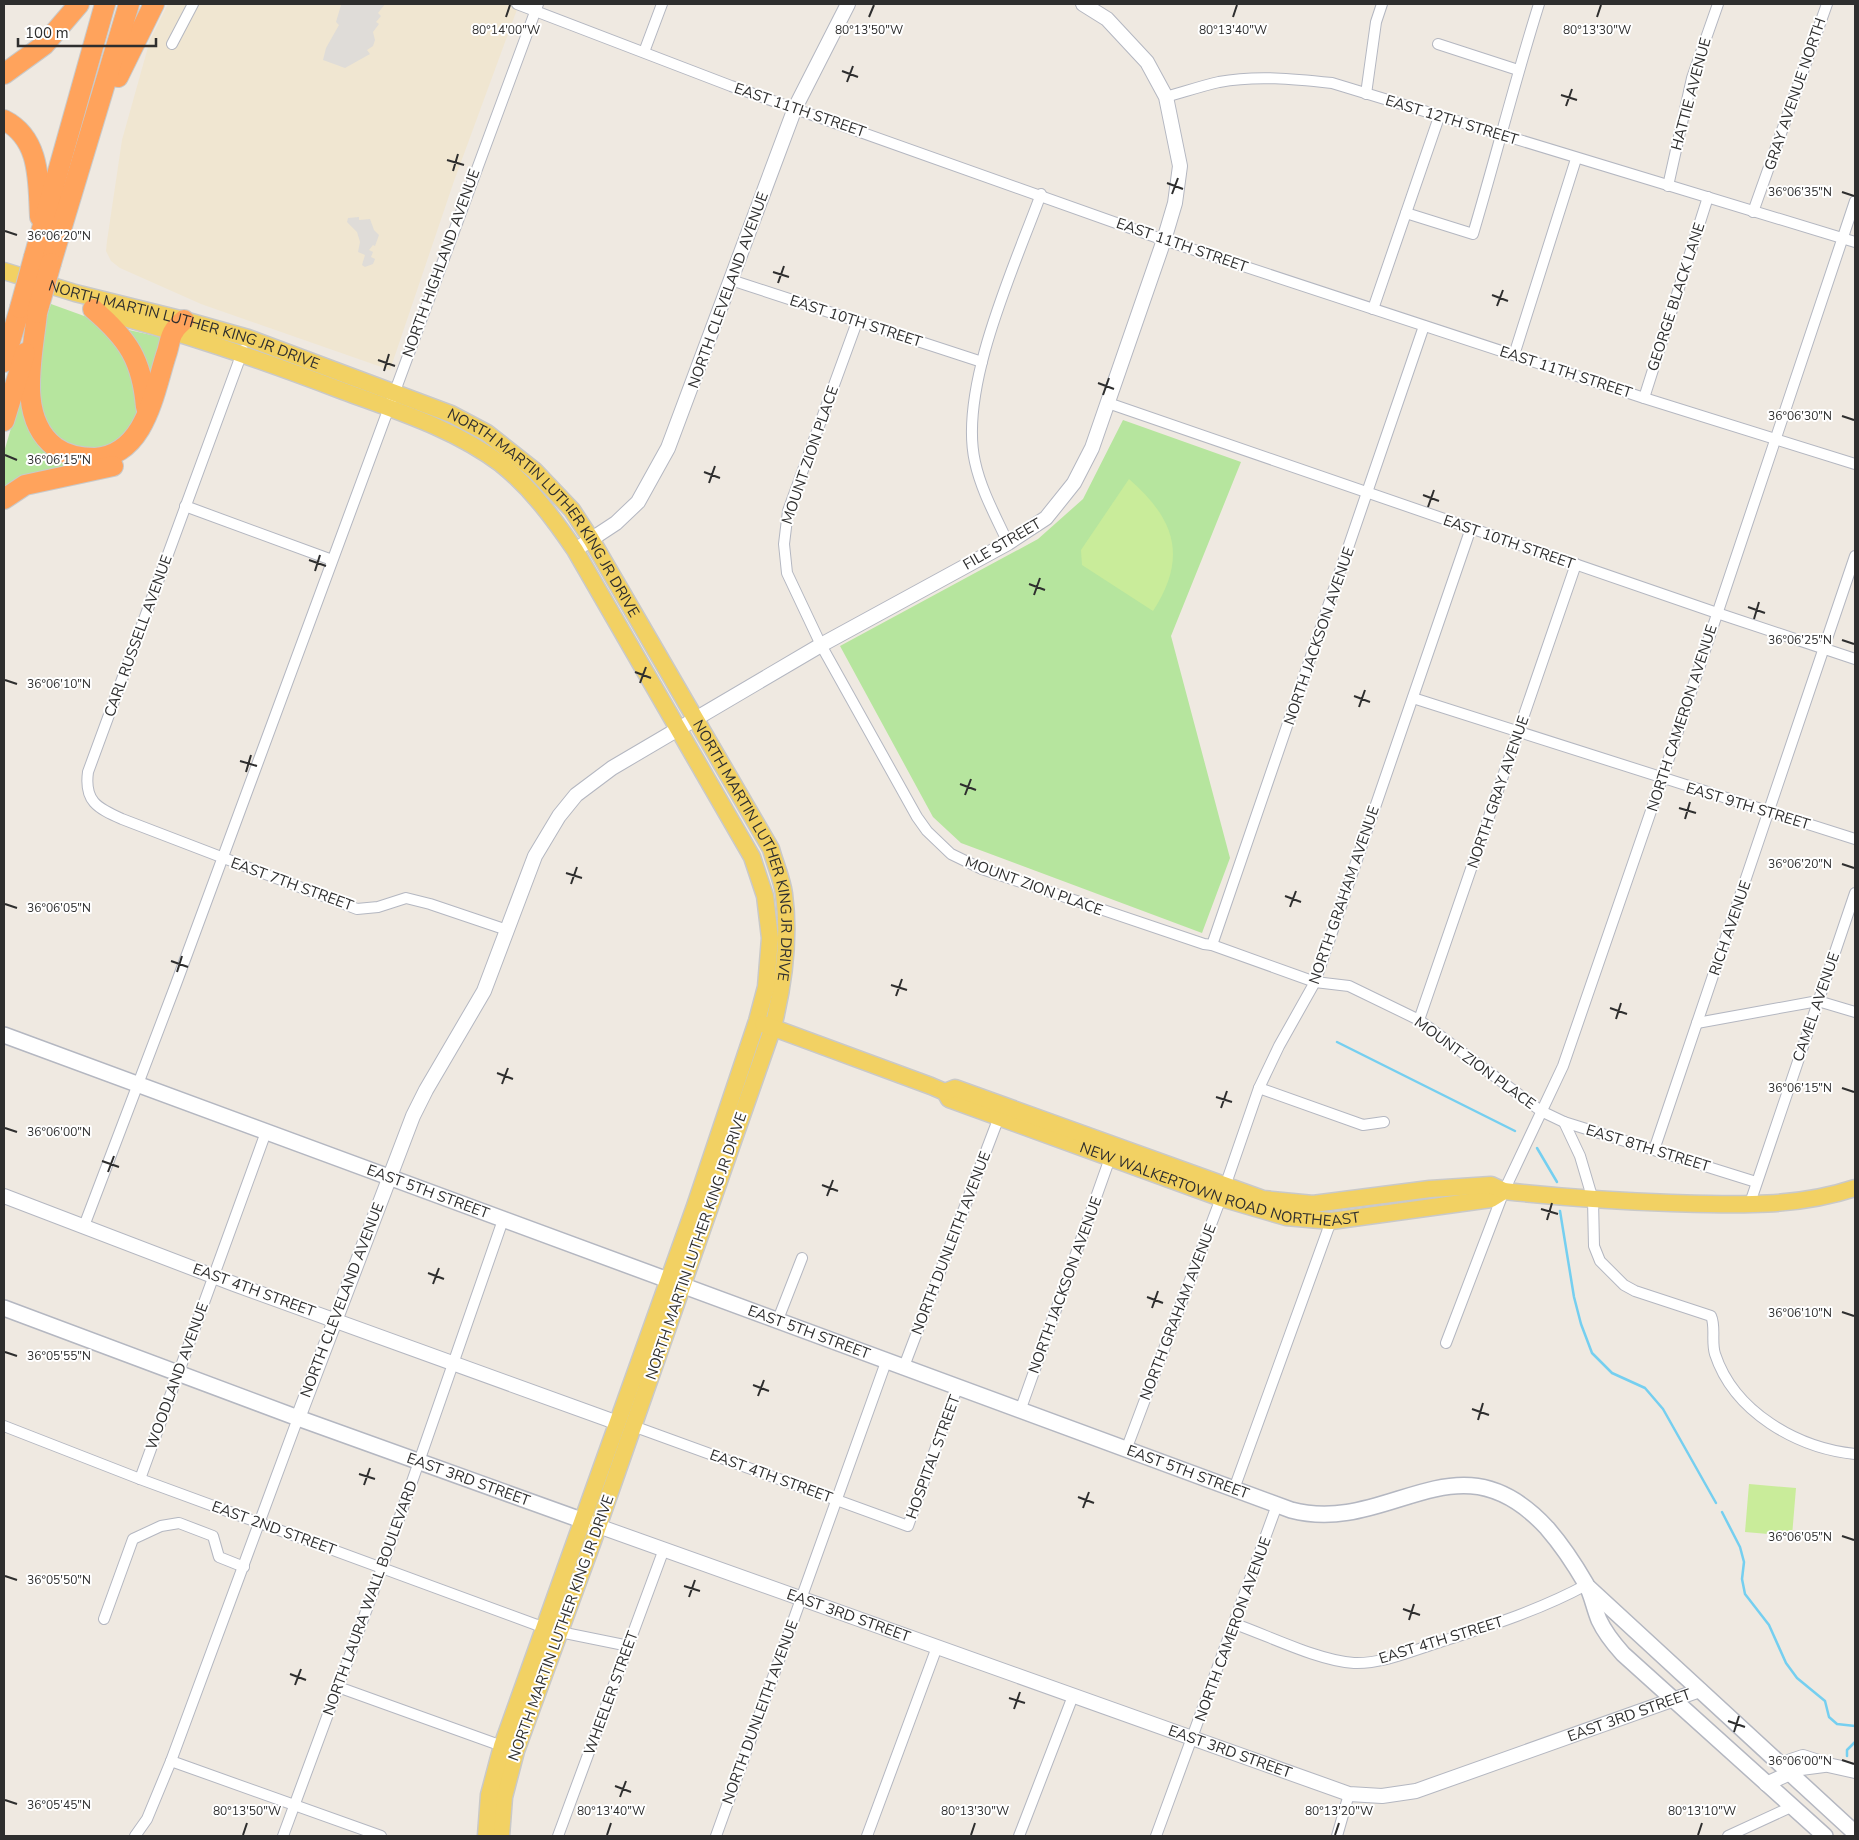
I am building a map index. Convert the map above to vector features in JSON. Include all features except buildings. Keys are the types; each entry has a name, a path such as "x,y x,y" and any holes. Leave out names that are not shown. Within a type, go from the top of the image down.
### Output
{"highway":[{"path":"4,74 44,45 79,4"},
{"path":"42,233 105,4"},
{"path":"4,421 28,311 43,260 86,147 129,4"},
{"path":"86,147 154,4"},
{"path":"4,120 20,131 32,148 38,181 43,260"},
{"path":"93,309 128,344 136,359 145,390 147,415"},
{"path":"4,362 28,311"},
{"path":"28,311 30,398 40,429 55,447 75,456 88,458 107,456 132,440 147,415 181,328"},
{"path":"4,499 25,485 115,466 134,456 149,438 154,426 181,328"}],"main road":[{"name":"NORTH MARTIN LUTHER KING JR DRIVE","path":"4,271 181,328 242,353 391,400 451,414 487,433 512,451 535,471 572,510 591,539 771,849 784,892 787,938 782,988 773,1027 676,1283 553,1630 512,1767 502,1811 501,1836"},
{"name":"NORTH MARTIN LUTHER KING JR DRIVE","path":"4,281 93,309 181,328 248,338 391,400 501,464 521,482 556,522 575,550 752,857 764,896 770,938 766,987 757,1021 676,1283"},
{"name":"NEW WALKERTOWN ROAD NORTHEAST","path":"757,1021 945,1092 949,1099 1110,1158 1223,1192 1263,1199 1313,1204 1401,1193 1491,1185 1504,1191 1593,1200 1750,1206 1835,1195 1855,1188"},
{"name":"EAST 5TH STREET","path":"4,1035 777,1322 1277,1505 1312,1515 1336,1515 1366,1509 1442,1486 1469,1485 1483,1487 1508,1496 1534,1516 1559,1544 1586,1585 1600,1622 1615,1644 1672,1700 1825,1836"},
{"name":"NEW WALKERTOWN ROAD NORTHEAST","path":"945,1092 955,1088 1286,1217 1331,1221 1491,1199 1504,1191"},
{"path":"1331,1221 1343,1210 1398,1202 1401,1193"},
{"name":"EAST 3RD STREET","path":"4,1308 298,1418 591,1524"},
{"name":"EAST 5TH STREET","path":"1586,1585 1855,1833"},
{"name":"NORTH MARTIN LUTHER KING JR DRIVE","path":"486,1836 489,1795 502,1746 553,1630"}],"street":[{"path":"172,44 193,4"},
{"name":"EAST 11TH STREET","path":"517,4 537,7 644,52 794,108 1041,194 1164,240 1644,398 1855,464"},
{"path":"644,52 662,4"},
{"name":"NORTH CLEVELAND AVENUE","path":"575,550 616,523 638,502 668,448 794,108 848,4"},
{"path":"1083,4 1108,20 1147,62 1166,97"},
{"path":"1366,94 1376,22 1382,4"},
{"path":"1406,213 1473,234 1518,70 1540,4"},
{"name":"HATTIE AVENUE","path":"1668,186 1692,78 1718,4"},
{"name":"GRAY AVENUE NORTH","path":"1753,212 1826,4"},
{"name":"NORTH HIGHLAND AVENUE","path":"84,1226 138,1085 537,7"},
{"path":"1438,44 1518,70"},
{"name":"EAST 12TH STREET","path":"1166,97 1218,82 1253,78 1294,79 1332,83 1576,159 1855,242"},
{"name":"FILE STREET","path":"696,718 821,645 1008,543 1046,518 1074,483 1092,448 1176,204 1180,166 1166,97"},
{"path":"1373,309 1439,117"},
{"path":"1514,355 1576,159"},
{"path":"1008,543 979,478 972,445 974,399 982,362 1041,194"},
{"name":"GEORGE BLACK LANE","path":"1644,398 1708,197"},
{"name":"NORTH CAMERON AVENUE","path":"1446,1343 1504,1191 1562,1066 1662,779 1855,201"},
{"name":"EAST 10TH STREET","path":"731,280 982,362"},
{"name":"MOUNT ZION PLACE","path":"857,322 804,463 785,527 784,544 787,573 821,645 917,818 927,831 951,854 999,875 1204,944 1212,945 1315,982 1348,986 1419,1020 1541,1111"},
{"name":"NORTH JACKSON AVENUE","path":"1212,945 1424,326"},
{"name":"CARL RUSSELL AVENUE","path":"222,858 104,811 92,801 87,792 88,772 248,338"},
{"name":"EAST 10TH STREET","path":"1108,403 1716,613 1855,659"},
{"path":"185,506 332,560"},
{"name":"NORTH GRAHAM AVENUE","path":"1126,1450 1223,1192 1259,1088 1279,1046 1315,982 1471,528"},
{"name":"RICH AVENUE","path":"1654,1150 1855,556"},
{"name":"NORTH GRAY AVENUE","path":"1419,1020 1576,564"},
{"name":"EAST 9TH STREET","path":"1413,698 1855,839"},
{"name":"NORTH CLEVELAND AVENUE","path":"135,1836 147,1819 172,1761 244,1567 258,1522 388,1177 426,1090 484,991 535,856 559,816 576,795 609,770 696,718"},
{"name":"EAST 7TH STREET","path":"222,858 357,909 378,907 406,898 430,904 507,930"},
{"name":"CAMEL AVENUE","path":"1750,1206 1756,1182 1855,893"},
{"path":"1697,1023 1818,1001 1855,1012"},
{"path":"1259,1088 1363,1125 1384,1122"},
{"name":"EAST 8TH STREET","path":"1541,1111 1564,1122 1756,1182"},
{"name":"NORTH DUNLEITH AVENUE","path":"903,1368 999,1117"},
{"path":"1564,1122 1580,1156 1593,1200 1594,1246 1600,1261 1608,1271 1635,1291 1711,1316 1713,1344 1721,1368 1736,1393 1764,1418 1792,1436 1816,1445 1855,1454"},
{"name":"WOODLAND AVENUE","path":"140,1479 266,1132"},
{"name":"NORTH JACKSON AVENUE","path":"1020,1411 1110,1158"},
{"name":"EAST 4TH STREET","path":"4,1196 334,1320 908,1526"},
{"name":"NORTH LAURA WALL BOULEVARD","path":"283,1836 382,1568 503,1220"},
{"path":"1234,1489 1331,1221"},
{"path":"777,1322 802,1258"},
{"name":"NORTH DUNLEITH AVENUE","path":"716,1836 886,1362"},
{"name":"HOSPITAL STREET","path":"908,1526 958,1388"},
{"path":"4,1439 6,1427"},
{"name":"EAST 2ND STREET","path":"6,1427 140,1479 553,1630 629,1646"},
{"name":"NORTH CAMERON AVENUE","path":"1156,1836 1277,1505"},
{"path":"104,1620 132,1539 161,1526 179,1523 213,1536 219,1557 244,1567"},
{"name":"EAST 3RD STREET","path":"591,1524 1349,1794 1382,1796 1416,1791 1700,1690"},
{"name":"WHEELER STREET","path":"558,1836 664,1549"},
{"name":"EAST 4TH STREET","path":"1235,1624 1331,1659 1354,1663 1369,1662 1406,1653 1538,1610 1586,1585"},
{"path":"867,1836 937,1647"},
{"path":"338,1687 502,1746"},
{"path":"1019,1836 1073,1696"},
{"path":"1766,1784 1803,1757 1828,1765 1855,1770"},
{"path":"172,1761 381,1836"},
{"path":"1337,1836 1349,1794"},
{"path":"1728,1836 1791,1807"}],"shaded area":[{"path":"168,4 519,4 454,181 390,370 201,304 120,268 111,261 106,251 122,140 150,40"},
{"path":"385,4 378,13 381,16 376,22 379,24 373,32 375,40 373,46 367,50 370,54 345,68 323,60 326,48 339,25 336,22 341,5"},
{"path":"359,217 359,220 370,219 374,230 379,235 375,246 373,245 369,250 373,252 371,257 375,259 373,264 365,267 362,265 365,255 358,252 360,242 357,232 347,222 348,218"}],"green space":[{"path":"51,304 87,317 113,333 142,397 133,432 92,453 54,438 36,400 44,325"},
{"path":"120,328 165,338 151,389"},
{"path":"25,381 26,401 82,463 4,492 4,452"},
{"path":"1123,420 1241,462 1171,636 1230,858 1202,933 961,843 933,817 840,646 1038,539 1083,499"},
{"path":"1129,479 1157,509 1166,524 1171,540 1173,556 1170,573 1164,591 1153,611 1082,565 1081,550"},
{"path":"1749,1484 1796,1488 1792,1536 1745,1532"}],"waterway":[{"path":"1337,1042 1515,1131"},
{"path":"1537,1148 1557,1182"},
{"path":"1560,1211 1574,1297 1581,1324 1592,1353 1612,1373 1645,1388 1663,1409 1716,1503"},
{"path":"1722,1512 1740,1547 1744,1562 1742,1579 1745,1594 1769,1625 1786,1663 1797,1678 1825,1701 1829,1717 1837,1724 1855,1726"},
{"path":"1847,1756 1847,1750 1855,1742"}]}
